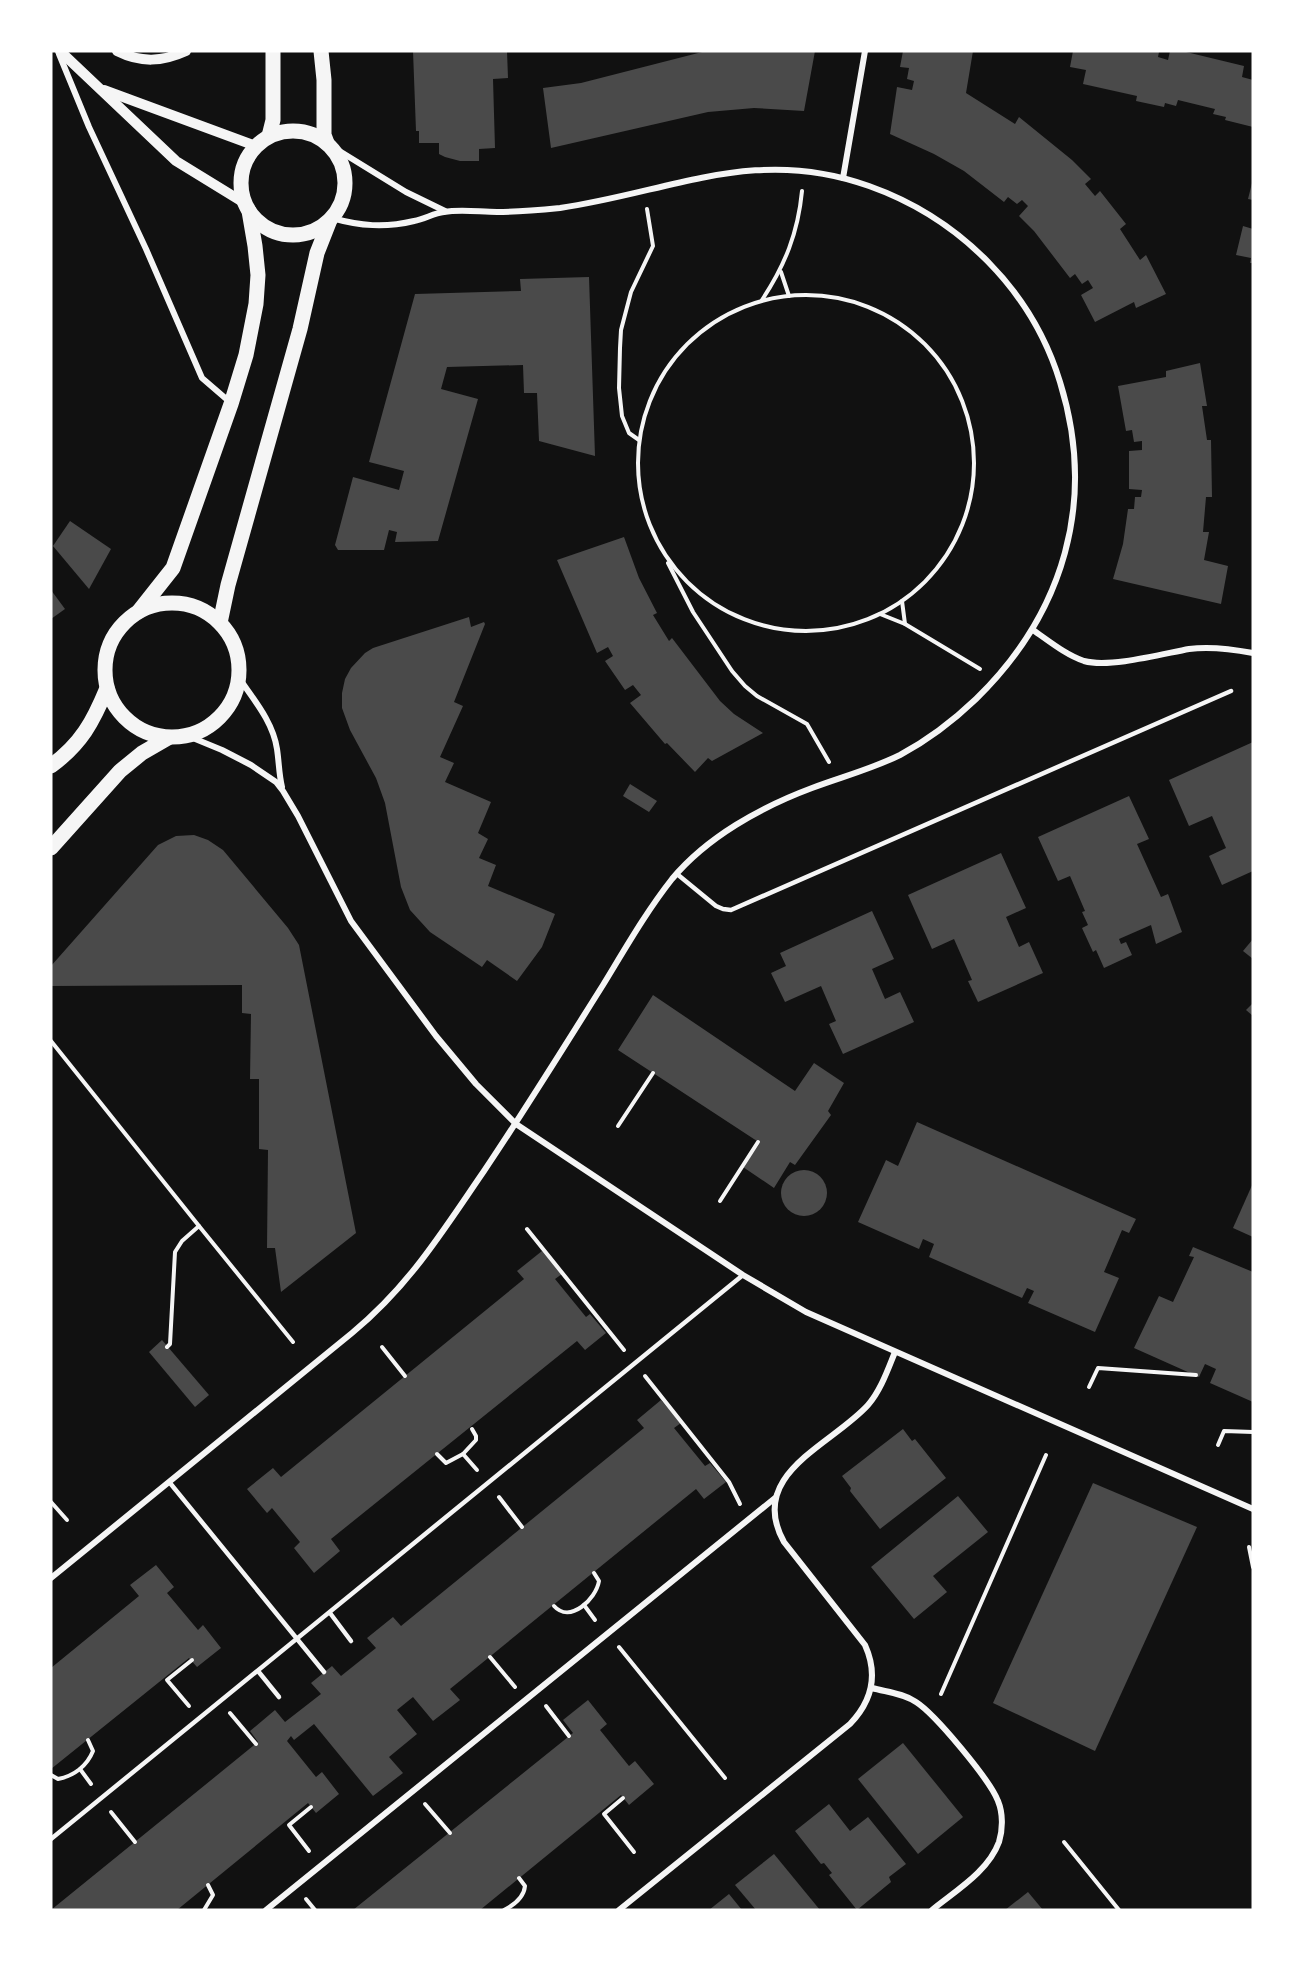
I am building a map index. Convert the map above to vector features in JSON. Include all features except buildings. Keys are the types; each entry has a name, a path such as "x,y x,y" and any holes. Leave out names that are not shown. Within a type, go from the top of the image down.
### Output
{"main road":[{"path":"269,136 273,120 273,51"},
{"path":"220,623 228,585 300,329 317,253 331,219 342,201 345,180 341,160 324,135 324,80 321,51"},
{"path":"139,611 160,604 182,603 202,610 226,630 239,658 239,678 234,698 223,715 207,728 188,736 168,738 148,733 129,723 115,706 107,688 105,664 111,641 123,624 139,611 172,568 231,404 246,355 256,304 258,274 255,246 241,184 244,163 256,146 269,136 284,131 299,130 328,143"},
{"path":"247,207 266,227 288,235 312,231 331,219"},
{"path":"51,766 72,749 82,737 94,719 107,688"},
{"path":"51,848 120,771 142,753 168,738"}],"street":[{"path":"59,51 101,88 176,161 247,207"},
{"path":"59,51 89,127 146,249 202,378 231,404"},
{"path":"117,51 148,61 186,51"},
{"path":"843,178 865,51"},
{"path":"101,88 256,146"},
{"path":"328,143 406,192 446,211"},
{"path":"51,1578 352,1333 397,1292 429,1252 516,1124 642,922 677,874 701,851 750,817 801,792 883,763 923,742 952,721 997,679 1033,630 1051,594 1063,558 1074,506 1074,444 1069,417 1058,375 1048,349 1029,313 1009,284 961,236 904,200 843,178 803,171 764,169 733,171 596,202 544,210 446,211 416,221 378,227 331,219"},
{"path":"1033,630 1071,655 1093,662 1117,661 1199,648 1222,648 1253,653"},
{"path":"239,678 261,710 273,735 283,791"},
{"path":"188,736 251,765 276,782 298,816 351,921 435,1036 476,1084 516,1124 743,1275 806,1312 1253,1509"},
{"path":"619,1910 850,1724 864,1706 872,1688 872,1660 865,1645 784,1542 776,1526 776,1498 789,1470 870,1402 895,1352"},
{"path":"266,1910 776,1498"},
{"path":"872,1688 906,1696 923,1707 985,1778 1000,1808 1001,1833 989,1860 977,1873 932,1910"}],"lane":[{"path":"677,874 716,906 731,910 1231,691"},
{"path":"51,1839 743,1275"},
{"path":"170,1483 324,1672"},
{"path":"330,1613 351,1641"},
{"path":"258,1671 279,1697"}],"path":[{"path":"762,301 781,271 798,223 803,171"},
{"path":"639,440 626,429 622,416 619,365 621,330 631,292 653,249 645,191"},
{"path":"781,271 789,296"},
{"path":"662,549 682,577 701,594 722,609 756,624 781,629 817,631 852,625 880,614 902,601 924,583 940,565 956,540 968,512 975,465 971,430 965,407 955,385 935,355 909,330 889,317 844,299 807,295 762,301 722,317 701,331 683,348 667,368 645,412 639,440 638,475 642,500 649,524 693,612 745,686 757,696 807,724 838,779"},
{"path":"902,601 905,624"},
{"path":"880,614 905,624 997,679"},
{"path":"51,1041 292,1342"},
{"path":"618,1126 653,1073"},
{"path":"720,1201 758,1142"},
{"path":"168,1347 171,1344 176,1252 182,1241 198,1226"},
{"path":"527,1229 627,1353"},
{"path":"382,1347 405,1376"},
{"path":"1089,1387 1098,1368 1196,1375"},
{"path":"642,1373 729,1482 742,1509"},
{"path":"437,1454 446,1463 463,1454 476,1440 472,1429"},
{"path":"1218,1445 1224,1431 1253,1432"},
{"path":"941,1694 1046,1455"},
{"path":"488,1484 522,1527"},
{"path":"51,1502 67,1520"},
{"path":"1249,1547 1253,1567"},
{"path":"554,1606 558,1611 566,1613 584,1605 593,1597 597,1588 599,1581 594,1573"},
{"path":"617,1644 725,1778"},
{"path":"490,1657 525,1699"},
{"path":"192,1660 167,1680 199,1718"},
{"path":"220,1701 256,1744"},
{"path":"544,1703 569,1736"},
{"path":"51,1775 55,1779 66,1778 83,1766 93,1751 88,1740"},
{"path":"101,1798 135,1842"},
{"path":"623,1798 604,1814 634,1852"},
{"path":"423,1801 450,1833"},
{"path":"311,1807 289,1825 321,1865"},
{"path":"1065,1842 1119,1910"},
{"path":"504,1910 513,1908 525,1892 525,1886 519,1878"},
{"path":"204,1910 213,1895 208,1885"},
{"path":"304,1897 315,1910"}]}
